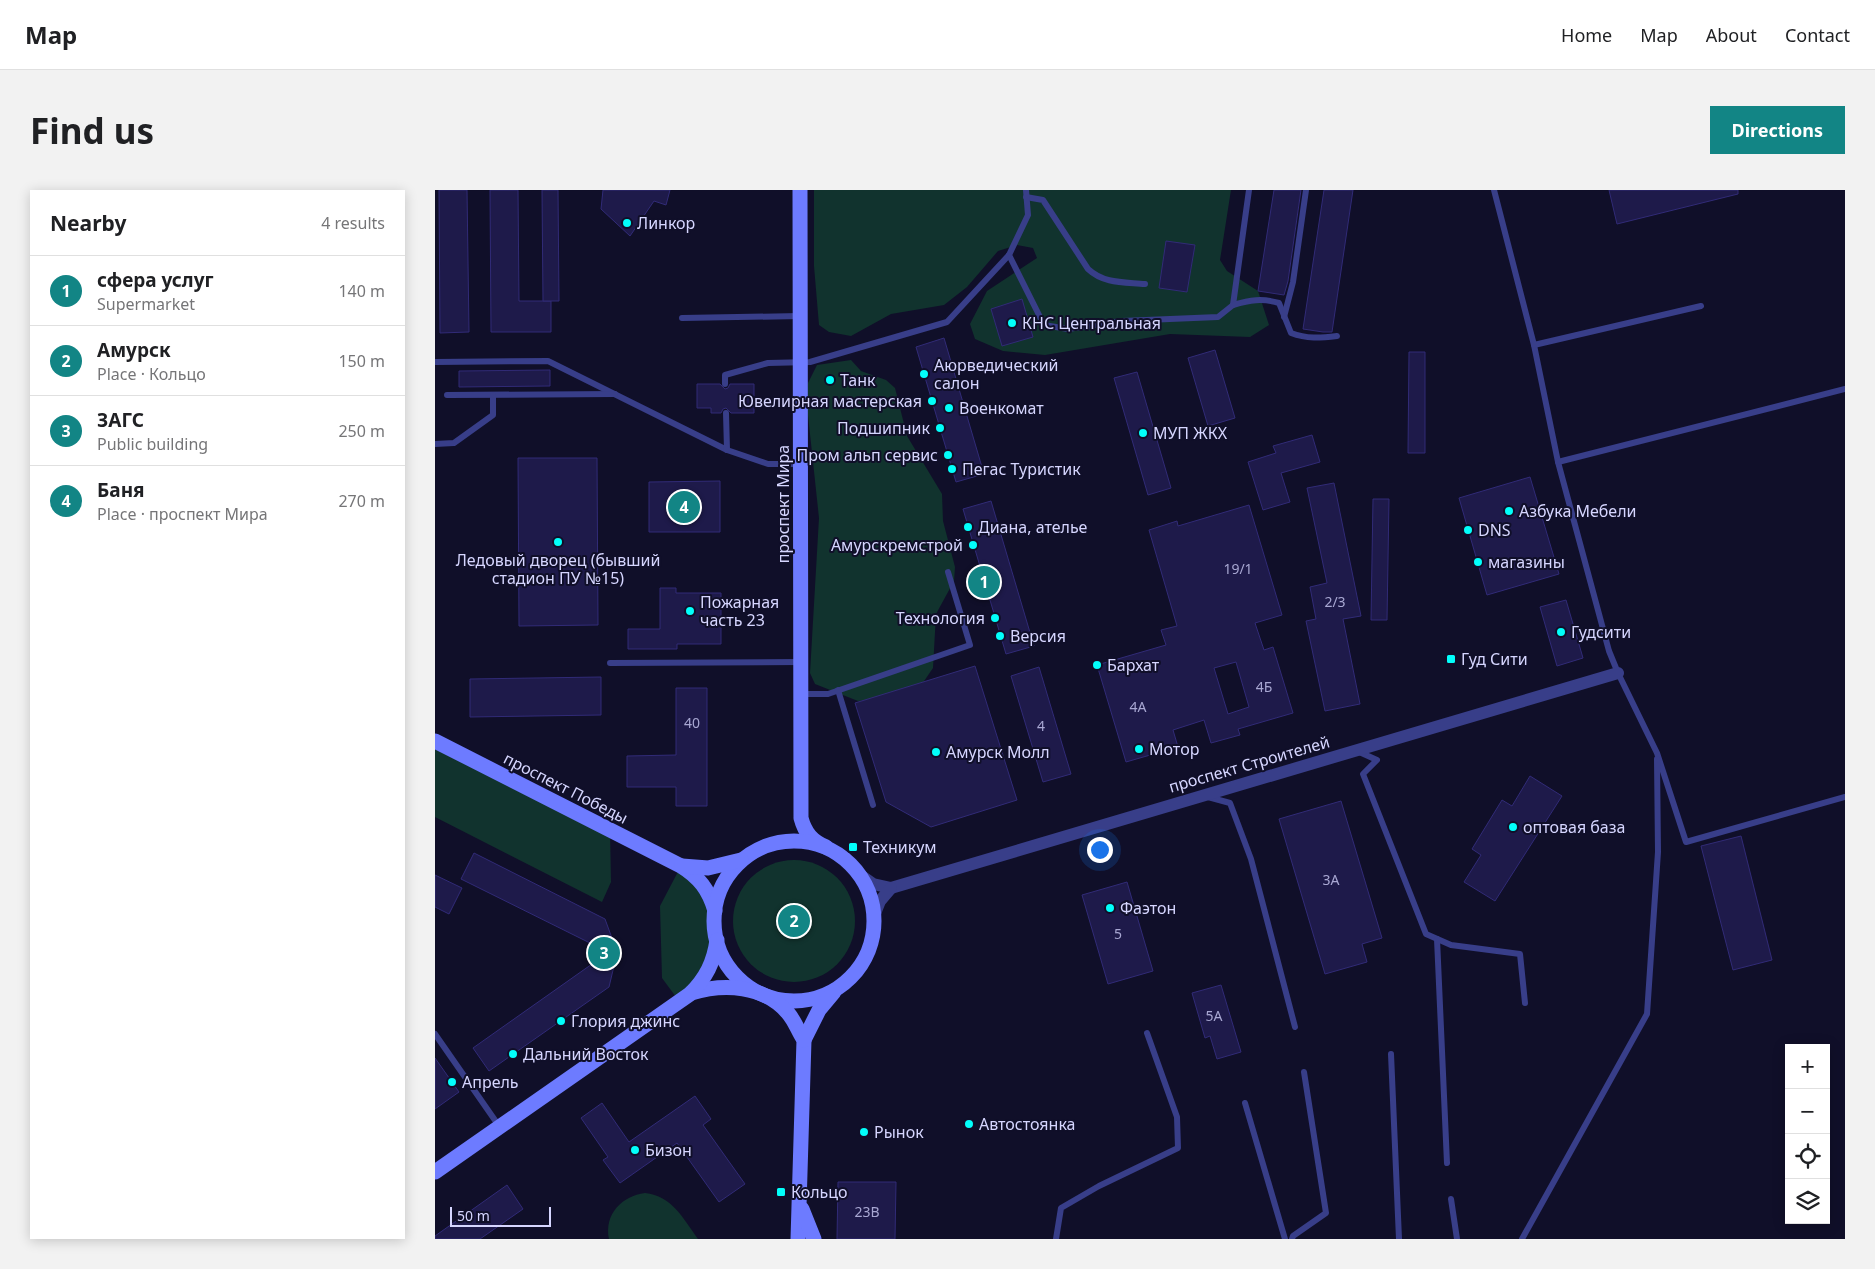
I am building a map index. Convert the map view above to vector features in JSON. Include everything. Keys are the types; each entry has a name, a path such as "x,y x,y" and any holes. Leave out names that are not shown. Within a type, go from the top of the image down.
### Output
{"street":[{"name":"проспект Мира","path":"800,190 801,818"},
{"name":"проспект Строителей","path":"891,888 1617,673"},
{"name":"проспект Победы","path":"435,741 681,866"},
{"path":"782,842 793,834 801,818"},
{"path":"801,818 803,826 812,839 850,864 860,875 873,884 891,888 880,901 874,916"},
{"path":"804,1040 787,1012 772,999 750,987 729,966 717,940 714,925 715,910 718,896 724,883 742,860 755,851 768,845 797,841 826,847"},
{"path":"681,866 708,868 742,860"},
{"path":"681,866 691,872 705,886 715,910"},
{"path":"798,1239 804,1040 819,1010 831,995 857,971 865,959 874,931 874,916 872,902 860,875"},
{"path":"435,1172 690,994 709,971 717,940"},
{"path":"690,994 724,987 749,990 777,999 806,1000 821,996 846,982"},
{"path":"800,1203 814,1239"}],"lane":[{"path":"1233,305 1249,190"},
{"path":"1284,317 1293,282 1306,190"},
{"path":"1494,190 1534,346 1557,462 1609,651 1617,673 1657,753 1686,842 1845,797"},
{"path":"725,384 725,375 768,362 810,362 947,322 1009,256 1028,214 1026,194 1043,200 1088,269 1096,276 1109,282 1145,284"},
{"path":"1009,256 1044,325 1068,329 1122,321 1217,317 1233,305 1254,299 1267,299 1279,303 1291,333 1301,337 1317,339 1337,336"},
{"path":"1534,346 1701,306"},
{"path":"682,318 800,316"},
{"path":"435,362 548,360 727,450 768,464 800,464"},
{"path":"1557,462 1845,389"},
{"path":"447,395 616,394"},
{"path":"435,444 454,443 493,414 493,395"},
{"path":"726,413 727,450"},
{"path":"801,694 828,694 970,645 948,572"},
{"path":"610,663 801,662"},
{"path":"838,690 873,805"},
{"path":"1356,750 1377,760 1363,774 1427,934 1451,945 1520,954 1525,1003"},
{"path":"1522,1239 1647,1014 1658,852 1657,753"},
{"path":"1201,796 1230,803 1251,859 1295,1027"},
{"path":"1437,939 1447,1163"},
{"path":"1056,1239 1061,1208 1099,1186 1178,1148 1177,1117 1147,1033"},
{"path":"435,1034 500,1127"},
{"path":"1391,1054 1399,1239"},
{"path":"1292,1239 1293,1236 1326,1213 1304,1072"},
{"path":"1245,1103 1285,1239"},
{"path":"1451,1199 1457,1239"}],"green space":[{"path":"814,190 1231,190 1220,260 1227,271 1258,291 1269,325 1250,337 1170,334 1045,355 1003,351 975,339 970,324 987,291 1037,258 1033,248 1017,245 998,251 967,287 944,305 891,314 851,336 829,332 819,325 814,266"},
{"path":"851,360 861,371 886,380 895,388 907,436 942,494 943,521 955,567 954,581 936,614 933,668 920,687 904,697 858,701 815,684 810,673 819,518 807,406 808,383 817,365"},
{"path":"435,741 610,830 611,882 602,902 435,817"},
{"path":"794,860 817,865 837,878 850,898 855,921 850,944 837,964 817,977 794,982 771,977 751,964 738,944 733,921 738,898 751,878 771,865"},
{"path":"681,866 715,911 714,925 717,940 715,951 679,1001 662,978 660,906"},
{"path":"645,1193 663,1198 670,1203 698,1239 609,1239 608,1230 612,1214 622,1202"}],"building":[{"path":"439,190 467,190 469,332 440,333"},
{"path":"490,190 518,190 519,301 551,301 551,332 491,332"},
{"path":"542,190 558,190 559,301 543,301"},
{"name":"Линкор","path":"603,190 670,190 666,205 654,201 630,236 601,209"},
{"path":"1274,190 1301,190 1288,281 1284,295 1258,291"},
{"path":"1324,190 1353,190 1332,332 1303,329"},
{"path":"1609,190 1738,190 1738,194 1617,224"},
{"path":"1166,241 1195,245 1187,292 1159,288"},
{"name":"КНС Центральная","path":"1022,299 1033,337 1002,346 991,309"},
{"name":"Военкомат","path":"944,338 984,474 956,482 916,347"},
{"path":"1215,350 1235,418 1208,426 1188,358"},
{"path":"1409,352 1425,352 1425,453 1408,453"},
{"path":"550,370 550,386 459,387 459,371"},
{"name":"МУП ЖКХ","path":"1137,372 1171,488 1148,495 1114,378"},
{"path":"697,384 720,384 725,389 730,384 754,384 754,413 731,413 726,408 721,413 711,413 711,408 697,408"},
{"path":"1312,435 1320,462 1281,473 1290,502 1263,510 1248,462 1276,453 1273,446"},
{"name":"Ледовый дворец (бывший cтадион ПУ №15)","path":"518,458 597,458 598,625 519,626"},
{"path":"1530,477 1559,574 1487,595 1459,498"},
{"path":"720,481 720,532 649,532 649,482"},
{"path":"1334,483 1361,616 1343,619 1360,704 1325,711 1306,621 1316,619 1310,587 1327,583 1307,488"},
{"path":"1373,499 1389,499 1387,620 1371,620"},
{"path":"991,501 1034,646 1006,654 963,509"},
{"path":"1249,505 1282,615 1255,623 1264,650 1273,647 1293,713 1238,729 1240,735 1211,743 1204,720 1173,730 1178,747 1126,762 1097,665 1166,645 1161,630 1177,626 1149,530 1177,521 1178,526","holes":["1236,662 1249,707 1228,714 1214,668"]},
{"name":"Пожарная часть 23","path":"660,588 676,588 676,593 721,593 721,644 677,644 677,649 628,649 628,629 660,629"},
{"name":"Гудсити","path":"1566,600 1583,658 1557,666 1540,607"},
{"name":"Амурск Молл","path":"975,666 1017,800 931,827 886,802 855,703"},
{"path":"1039,667 1071,774 1043,782 1011,676"},
{"path":"601,677 601,715 470,717 470,679"},
{"path":"676,688 707,688 707,806 676,806 676,787 627,787 627,756 676,755"},
{"name":"оптовая база","path":"1530,776 1562,796 1495,901 1464,882 1481,855 1472,849 1502,800 1512,806"},
{"path":"1341,801 1382,938 1362,944 1367,962 1325,974 1279,819"},
{"path":"1741,836 1772,960 1733,970 1701,846"},
{"path":"474,853 605,919 613,941 614,966 609,987 489,1071 473,1048 592,964 592,944 461,879"},
{"path":"435,875 462,888 449,914 435,907"},
{"path":"1127,882 1153,971 1108,984 1082,895"},
{"path":"1221,985 1241,1052 1217,1059 1210,1036 1205,1038 1192,993"},
{"path":"435,1058 459,1092 435,1109"},
{"name":"Бизон","path":"695,1096 711,1119 703,1125 745,1184 719,1202 677,1143 620,1183 603,1160 608,1157 581,1118 602,1103 629,1142"},
{"path":"838,1182 896,1182 895,1239 837,1239"},
{"path":"507,1185 523,1209 480,1239 435,1239 435,1236"}],"place":[{"name":"Линкор","path":"627,223"},
{"name":"КНС Центральная","path":"1012,323"},
{"name":"Аюрведический салон","path":"924,374"},
{"name":"Танк","path":"830,380"},
{"name":"Ювелирная мастерская","path":"932,401"},
{"name":"Военкомат","path":"949,408"},
{"name":"Подшипник","path":"940,428"},
{"name":"МУП ЖКХ","path":"1143,433"},
{"name":"Пром альп сервис","path":"948,455"},
{"name":"Пегас Туристик","path":"952,469"},
{"name":"Баня","path":"684,507"},
{"name":"Азбука Мебели","path":"1509,511"},
{"name":"Диана, ателье","path":"968,527"},
{"name":"DNS","path":"1468,530"},
{"name":"Ледовый дворец (бывший cтадион ПУ №15)","path":"558,542"},
{"name":"Амурскремстрой","path":"973,545"},
{"name":"магазины","path":"1478,562"},
{"name":"сфера услуг","path":"984,582"},
{"name":"Пожарная часть 23","path":"690,611"},
{"name":"Технология","path":"995,618"},
{"name":"Гудсити","path":"1561,632"},
{"name":"Версия","path":"1000,636"},
{"name":"Гуд Сити","path":"1451,659"},
{"name":"Бархат","path":"1097,665"},
{"name":"Мотор","path":"1139,749"},
{"name":"Амурск Молл","path":"936,752"},
{"name":"оптовая база","path":"1513,827"},
{"name":"Техникум","path":"853,847"},
{"name":"Фаэтон","path":"1110,908"},
{"name":"Амурск","path":"794,921"},
{"name":"ЗАГС","path":"604,953"},
{"name":"Глория джинс","path":"561,1021"},
{"name":"Дальний Восток","path":"513,1054"},
{"name":"Апрель","path":"452,1082"},
{"name":"Автостоянка","path":"969,1124"},
{"name":"Рынок","path":"864,1132"},
{"name":"Бизон","path":"635,1150"},
{"name":"Кольцо","path":"781,1192"}]}
